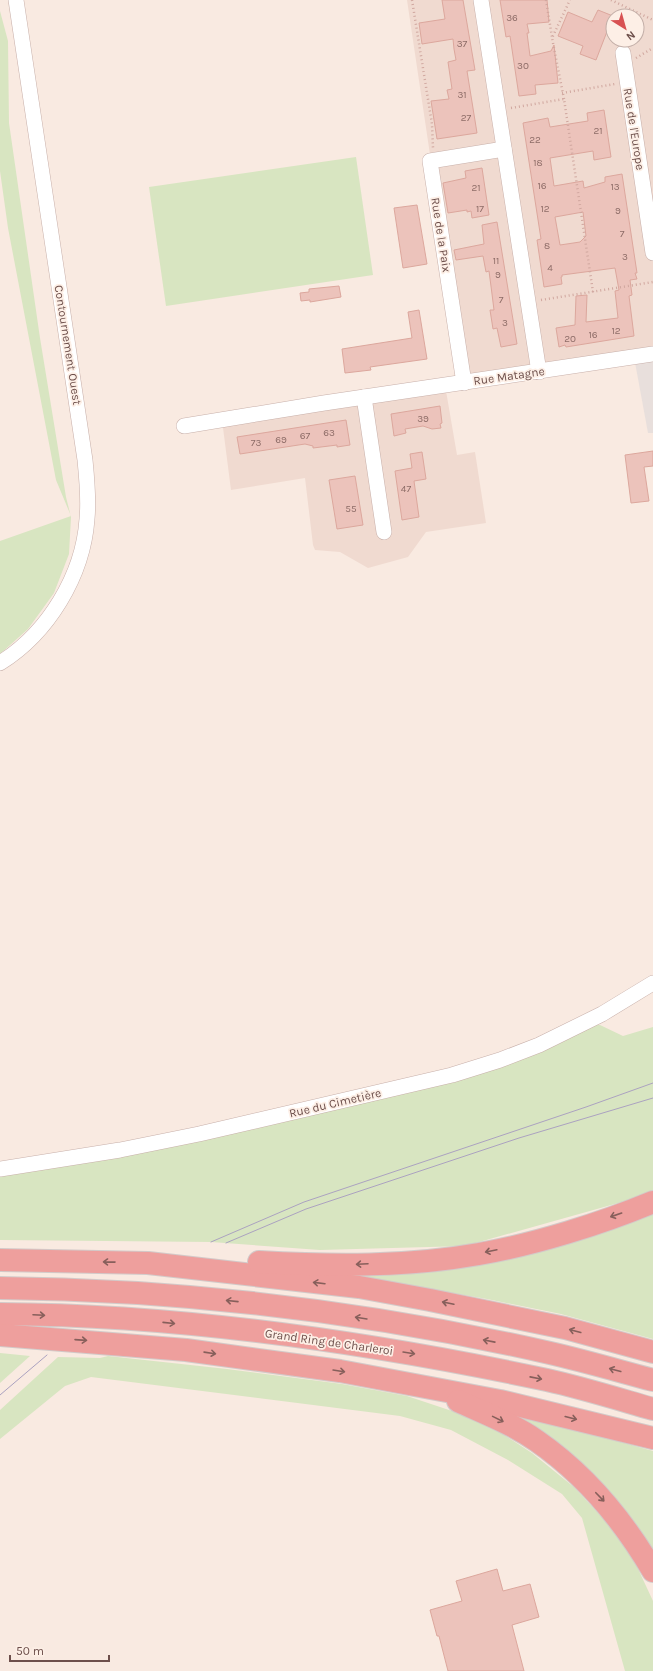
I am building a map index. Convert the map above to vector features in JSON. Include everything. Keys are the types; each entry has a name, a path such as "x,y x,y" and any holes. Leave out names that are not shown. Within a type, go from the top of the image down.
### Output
{"highway":[{"path":"148,1263 186,1258 285,1264 346,1265 417,1261 479,1254 526,1244 583,1227 653,1202"},
{"path":"0,1260 148,1263 359,1287 565,1328 653,1352"},
{"path":"0,1288 152,1293 285,1306 418,1327 542,1352 653,1380"},
{"name":"Grand Ring de Charleroi","path":"0,1314 154,1321 285,1334 418,1355 549,1381 653,1409"},
{"path":"0,1334 186,1350 340,1371 500,1400 653,1438"},
{"path":"424,1387 497,1419 530,1436 569,1467 604,1501 634,1539 653,1571"}],"street":[{"name":"Contournement Ouest","path":"0,663 27,643 54,611 65,592 76,567 83,544 87,520 88,494 85,460 16,0"},
{"path":"481,0 539,372"},
{"name":"Rue de l'Europe","path":"623,53 653,253"},
{"path":"434,160 504,149"},
{"name":"Rue de la Paix","path":"434,160 430,161 464,382"},
{"name":"Rue Matagne","path":"184,426 364,397 653,354"},
{"path":"364,397 384,532"},
{"name":"Rue du Cimetière","path":"0,1169 120,1150 363,1097 452,1075 500,1060 552,1039 602,1014 653,983"}],"path":[{"path":"412,0 432,124 434,160"},
{"path":"546,0 564,99 593,292"},
{"path":"552,38 570,0"},
{"path":"611,0 653,20"},
{"path":"562,93 627,82"},
{"path":"498,110 564,99"},
{"path":"528,302 653,282"}],"shaded area":[{"path":"407,0 653,0 653,354 464,383"},
{"path":"653,354 653,433 648,433 634,357"},
{"path":"445,385 457,455 475,452 486,523 426,532 408,557 368,568 340,552 315,550 313,545 305,478 231,490 222,420"}],"green space":[{"path":"0,11 8,41 9,123 40,338 70,514 56,480 8,228 0,171"},
{"path":"356,157 373,275 166,306 149,187"},
{"path":"71,516 69,554 54,593 28,629 0,654 0,541"},
{"path":"593,1025 600,1025 623,1036 653,1027 653,1190 636,1198 465,1246 320,1250 211,1242 0,1240 0,1175 281,1122"},
{"path":"653,1209 653,1339 561,1314 487,1299 350,1275"},
{"path":"0,1353 30,1356 0,1383"},
{"path":"108,1356 227,1369 342,1384 407,1396 458,1413 495,1429 532,1453 575,1488 611,1527 633,1558 653,1601 653,1671 625,1671 582,1518 562,1494 508,1460 451,1430 400,1416 91,1377 65,1386 0,1439 0,1410 58,1357 100,1358"},
{"path":"505,1414 592,1434 653,1451 653,1558"}],"building":[{"path":"442,0 463,0 475,70 467,71 477,133 437,139 431,101 449,99 447,90 452,89 448,62 456,60 453,39 422,44 419,23 445,19"},
{"path":"500,0 547,0 549,22 527,24 530,56 551,51 554,45 558,83 535,85 536,94 519,96 510,36 506,37"},
{"path":"598,10 605,13 605,37 596,60 580,54 583,46 558,36 568,12 592,22"},
{"path":"604,110 611,157 594,160 593,151 550,158 554,186 583,181 584,188 605,182 605,177 622,174 637,273 635,273 637,279 630,280 632,295 629,296 634,336 559,347 556,328 575,325 576,296 587,295 586,322 618,318 615,291 619,290 615,268 562,275 562,284 544,287 537,240 541,239 523,123 548,118 550,127 588,121 587,113","holes":["583,212 586,236 580,242 560,245 555,217"]},
{"path":"482,168 489,215 472,218 471,211 467,212 467,210 448,213 443,183 466,178 465,171"},
{"path":"417,205 427,264 403,268 394,208"},
{"path":"497,222 517,344 501,347 497,328 493,329 490,310 494,310 489,271 486,272 483,256 456,260 454,250 484,244 482,225"},
{"path":"339,286 341,297 310,302 310,300 301,301 300,293 309,292 309,289"},
{"path":"419,310 427,359 370,367 371,370 345,373 342,349 412,338 408,312"},
{"path":"440,406 442,423 440,424 441,428 432,429 423,426 405,429 406,433 394,436 391,414"},
{"path":"346,420 350,445 313,448 313,446 305,444 240,454 237,437"},
{"path":"653,451 653,466 644,467 649,501 631,503 625,455"},
{"path":"422,452 426,479 414,481 419,517 402,520 395,471 412,468 410,454"},
{"path":"355,476 363,525 337,529 329,480"},
{"path":"497,1569 503,1591 530,1584 539,1617 512,1625 524,1671 448,1671 439,1636 437,1636 430,1610 462,1601 456,1581"}],"tram line":[{"path":"211,1242 304,1202 653,1083"},
{"path":"226,1243 306,1209 519,1138 653,1098"},
{"path":"0,1395 47,1355"}]}
